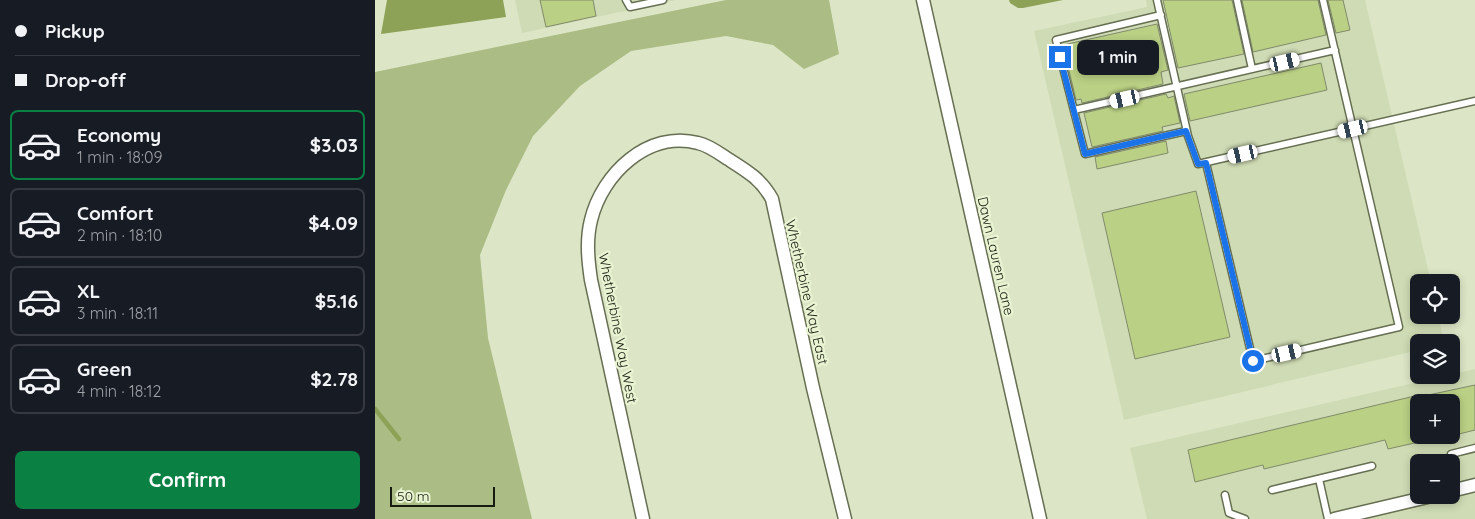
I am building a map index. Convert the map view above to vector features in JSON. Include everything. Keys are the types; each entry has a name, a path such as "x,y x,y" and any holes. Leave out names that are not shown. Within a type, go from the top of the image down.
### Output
{"street":[{"name":"Dawn Lauren Lane","path":"923,0 1039,519"},
{"name":"Whetherbine Way West","path":"643,519 591,280 588,259 588,235 596,203 617,172 638,153 662,143"},
{"name":"Whetherbine Way East","path":"662,143 698,143 715,150 764,185 772,199 807,360 845,519"},
{"path":"1460,489 1475,486"},
{"path":"1334,519 1410,501"}],"lane":[{"path":"626,0 630,8 663,0"},
{"path":"1157,0 1186,131 1198,164 1475,101"},
{"path":"1237,0 1252,69"},
{"path":"1206,163 1253,361 1399,327 1323,0"},
{"path":"1161,16 1056,40 1085,154 1186,131"},
{"path":"1074,110 1335,50"},
{"path":"1451,454 1475,448"},
{"path":"1272,490 1372,466"},
{"path":"1319,479 1329,519"},
{"path":"1225,495 1229,513 1245,519"}],"shaded area":[{"path":"387,0 503,0 506,17 381,34"},
{"path":"515,0 676,0 522,33"},
{"path":"726,0 829,0 839,54 804,69 773,45 726,36 631,51 580,86 533,136 506,190 480,255 488,338 532,519 375,519 375,72"},
{"path":"1009,0 1063,0 1018,8 1010,3"},
{"path":"1146,0 1365,0 1429,274 1410,274 1410,324 1440,324 1442,334 1410,334 1410,352 1124,420 1034,31 1147,7"},
{"path":"1475,369 1475,519 1147,519 1130,448 1410,384 1460,384 1460,372"}],"building":[{"path":"540,0 593,0 596,16 546,27"},
{"path":"1163,0 1232,0 1244,54 1178,68"},
{"path":"1242,0 1318,0 1326,35 1253,52"},
{"path":"1328,0 1343,0 1350,30 1336,33"},
{"path":"1157,24 1168,70 1161,72 1163,84 1082,103 1081,99 1076,100 1063,45"},
{"path":"1321,63 1327,90 1190,121 1184,94"},
{"path":"1166,94 1168,98 1174,96 1180,123 1162,127 1163,131 1092,147 1084,113"},
{"path":"1166,141 1168,153 1097,169 1095,157"},
{"path":"1196,191 1230,337 1135,359 1102,213"},
{"path":"1475,385 1475,430 1460,434 1460,394 1433,394"},
{"path":"1410,397 1410,444 1388,449 1385,440 1264,469 1263,465 1195,482 1188,450"}],"waterway":[{"path":"375,409 399,439"}],"route":[{"path":"1060,57 1085,154 1186,131 1198,164 1206,163 1253,361"}]}
